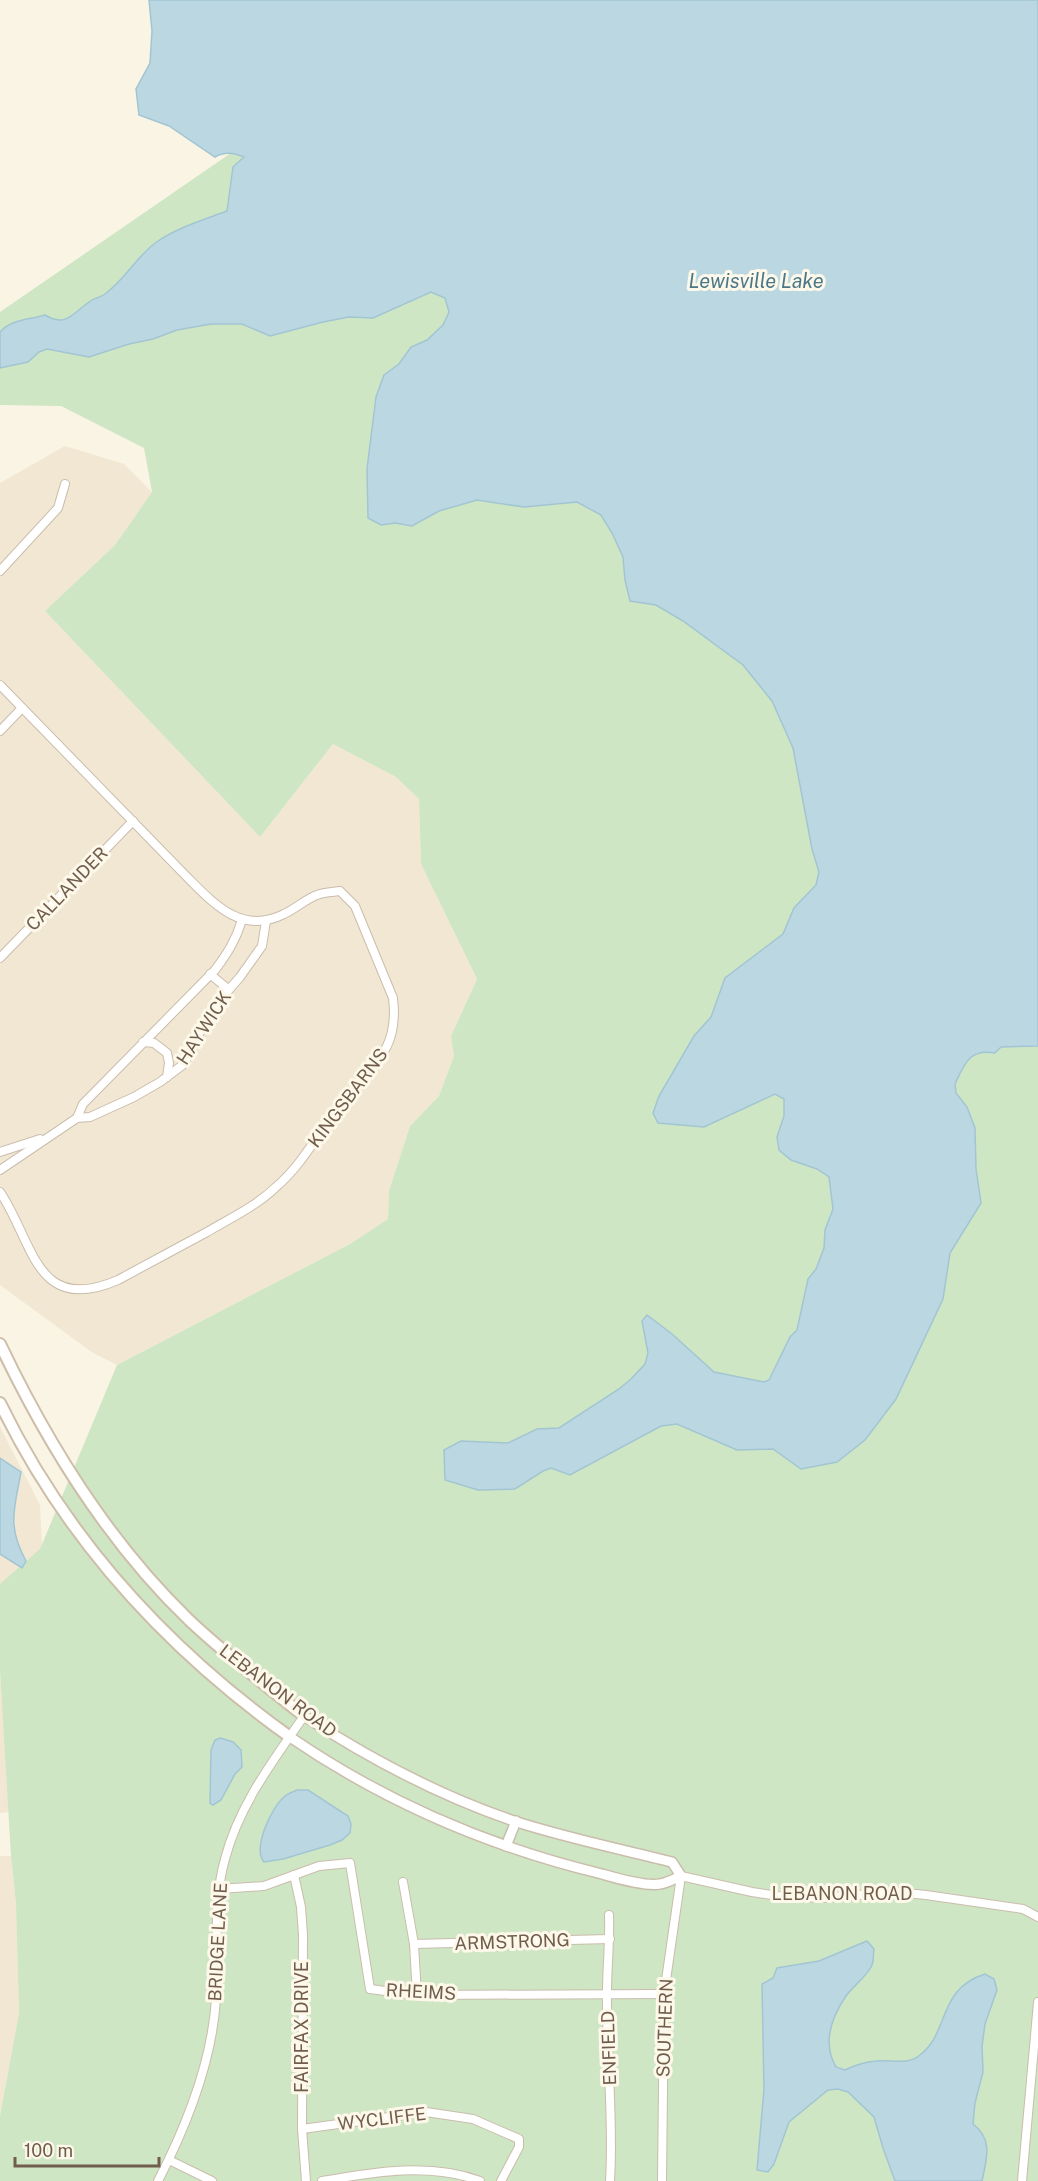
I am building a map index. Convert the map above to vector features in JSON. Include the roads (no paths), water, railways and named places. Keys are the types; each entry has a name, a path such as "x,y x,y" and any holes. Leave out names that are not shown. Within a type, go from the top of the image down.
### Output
{"main road":[{"name":"LEBANON ROAD","path":"0,1344 46,1435 72,1477 136,1562 196,1626 237,1663 304,1716"},
{"name":"LEBANON ROAD","path":"0,1403 55,1499 124,1591 199,1666 254,1712 290,1737"}],"street":[{"path":"0,571 58,508 65,484"},
{"name":"KINGSBARNS","path":"0,686 213,903 242,920 266,921 283,915 316,895 340,891 355,906 393,998 395,1012 393,1035 382,1057 337,1108 301,1162 276,1188 245,1210 118,1280 100,1288 84,1290 64,1288 48,1278 36,1262 0,1192"},
{"path":"0,731 22,708"},
{"name":"CALLANDER","path":"0,958 133,821"},
{"name":"HAYWICK","path":"77,1118 83,1104 230,951 242,920"},
{"name":"HAYWICK","path":"0,1170 77,1118 90,1117 134,1097 184,1064 203,1026 228,989 240,977 262,946 266,921"},
{"path":"210,974 228,989"},
{"path":"143,1042 154,1043 167,1053 169,1063 167,1077"},
{"name":"HAYWICK","path":"0,1152 50,1135"},
{"name":"BRIDGE LANE","path":"158,2181 169,2160 195,2093 211,2035 215,2002 217,1910 229,1844 246,1804 304,1716"},
{"name":"LEBANON ROAD","path":"304,1716 334,1736 431,1787 516,1821 585,1842 672,1862 681,1876"},
{"name":"LEBANON ROAD","path":"290,1737 327,1762 392,1799 506,1846 544,1859 658,1885 681,1876 778,1896 808,1898 882,1892 918,1894 1023,1909 1038,1917"},
{"path":"506,1846 516,1821"},
{"name":"RHEIMS","path":"219,1889 264,1886 319,1866 350,1863 370,1989 417,1995 664,1994"},
{"name":"FAIRFAX DRIVE","path":"294,1875 301,1907 303,1935 302,2129 306,2181"},
{"name":"SOUTHERN","path":"662,2181 664,1994 681,1876"},
{"path":"403,1882 414,1944 417,1995"},
{"name":"ENFIELD","path":"609,1915 610,1939 606,1993 612,2147 610,2181"},
{"name":"ARMSTRONG","path":"414,1944 610,1939"},
{"path":"1022,2181 1038,2002"},
{"name":"WYCLIFFE","path":"302,2129 426,2112 473,2119 519,2139 519,2147 501,2181"},
{"path":"169,2160 212,2181"},
{"path":"322,2181 416,2169 462,2174 480,2181"}],"water":[{"name":"Lewisville Lake","path":"149,0 1038,0 1038,1046 1001,1047 995,1053 979,1053 965,1064 955,1084 956,1093 967,1107 975,1128 976,1169 981,1203 950,1253 943,1299 896,1399 865,1440 837,1462 801,1469 773,1449 737,1450 677,1424 661,1426 570,1475 551,1468 515,1489 478,1490 445,1480 444,1450 461,1441 508,1443 537,1429 559,1428 619,1389 645,1364 648,1353 642,1321 647,1315 714,1372 764,1382 769,1380 790,1337 797,1330 808,1279 816,1269 824,1248 825,1230 833,1209 829,1177 817,1169 791,1160 779,1150 777,1137 784,1116 784,1099 775,1094 704,1127 658,1123 653,1113 659,1096 694,1036 711,1017 725,978 783,934 794,908 816,885 819,872 812,849 793,748 772,701 743,665 683,621 656,605 630,601 623,557 601,515 577,502 524,507 477,500 439,511 412,526 395,523 381,525 368,518 367,469 376,397 384,375 399,364 411,347 427,340 443,325 449,312 445,298 431,292 373,318 349,317 270,336 242,324 211,324 177,330 89,357 47,349 39,352 28,362 0,368 0,332 5,328 15,322 45,315 58,320 69,318 112,288 158,241 183,228 227,211 233,167 244,157 229,153 215,157 169,126 139,115 136,89 150,63 152,31"},
{"path":"0,1458 21,1472 16,1497 14,1527 26,1561 22,1568 0,1554"},
{"path":"220,1738 233,1742 241,1750 242,1767 235,1774 221,1800 213,1805 210,1803 211,1750 215,1740"},
{"path":"297,1790 308,1790 348,1816 351,1824 350,1833 342,1840 330,1845 283,1859 264,1862 260,1847 269,1818 284,1797"},
{"path":"867,1941 874,1949 872,1965 866,1975 846,1996 836,2013 830,2031 832,2058 836,2067 845,2070 867,2062 904,2061 920,2055 936,2035 951,2000 959,1990 970,1981 985,1974 994,1979 997,1990 985,2024 982,2046 983,2072 975,2103 973,2124 984,2136 986,2143 987,2157 982,2181 895,2181 874,2117 848,2092 838,2089 828,2090 789,2122 774,2164 768,2172 757,2170 764,2089 762,1984 773,1978 777,1968 819,1961"}]}
